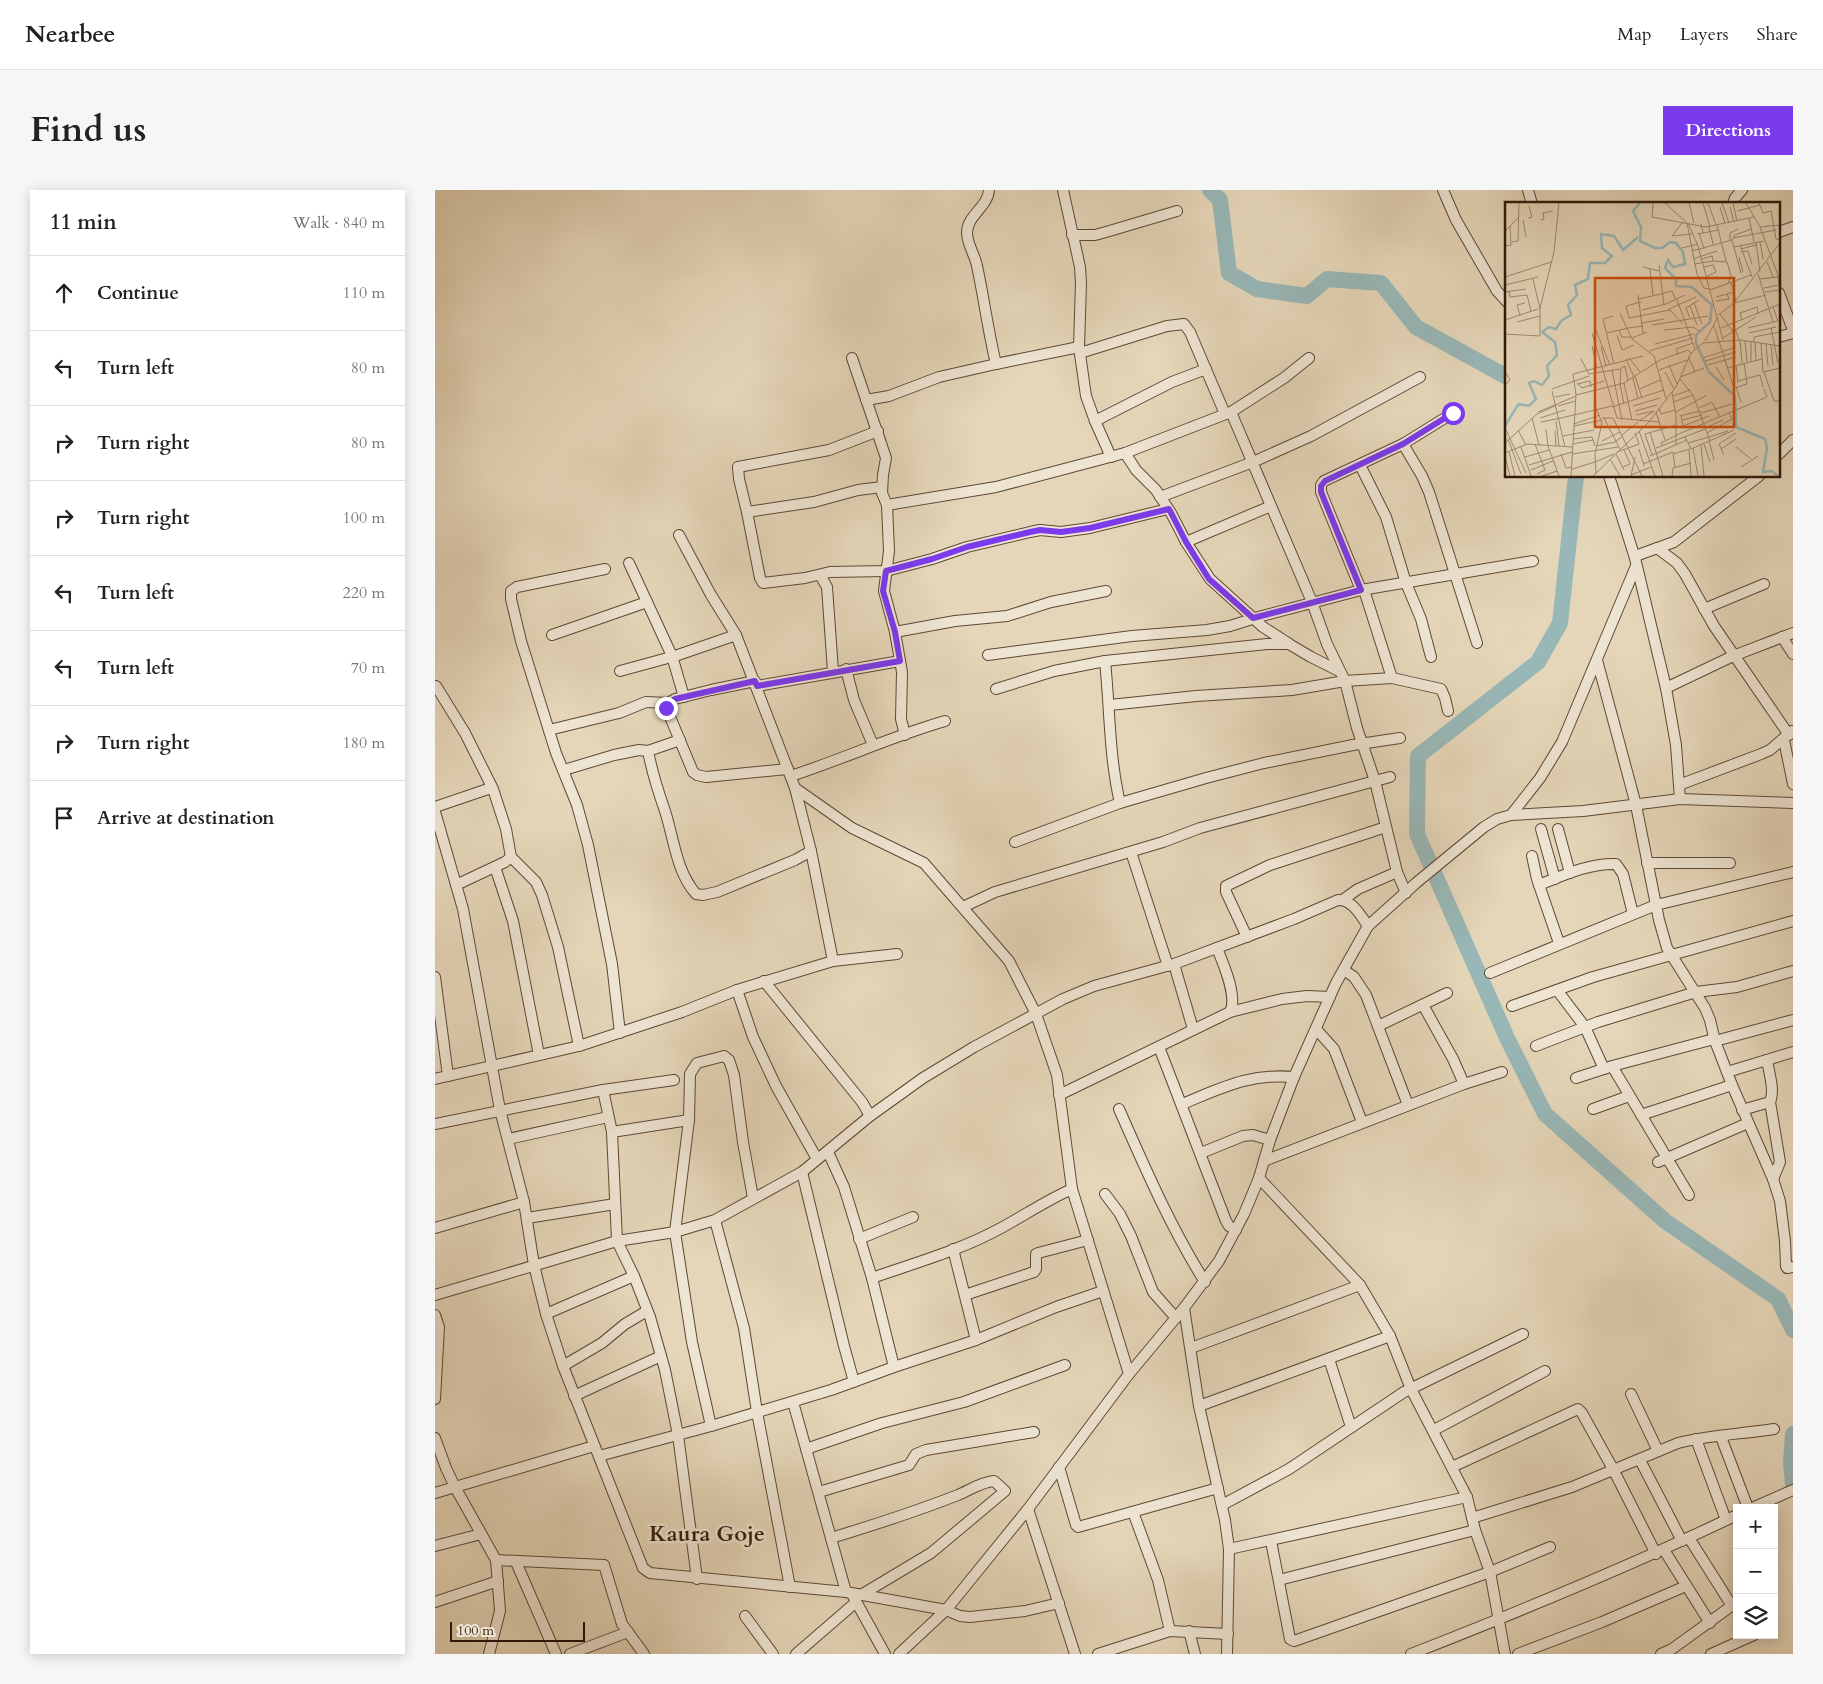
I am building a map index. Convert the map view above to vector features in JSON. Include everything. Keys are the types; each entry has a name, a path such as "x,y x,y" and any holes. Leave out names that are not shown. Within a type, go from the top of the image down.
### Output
{"street":[{"path":"989,190 988,198 968,223 967,233 977,265 995,364"},
{"path":"1063,190 1080,267 1080,350 1087,396 1095,421 1111,457"},
{"path":"1443,190 1456,220 1497,291 1505,300"},
{"path":"1734,202 1742,190"},
{"path":"1072,235 1095,235 1177,211"},
{"path":"1781,231 1793,227"},
{"path":"1781,298 1793,331 1781,335"},
{"path":"866,400 889,396 927,381 995,364 1080,350 1167,326 1184,324 1190,332 1206,369 1253,462 1312,602 1327,644 1345,681 1362,744 1375,781 1397,872 1406,893"},
{"path":"852,358 886,458 882,493 887,505 889,551 883,591 895,632 902,672 901,719 905,735"},
{"path":"887,505 997,487 1125,453 1228,413 1284,378 1309,358"},
{"path":"1095,421 1172,382 1206,369"},
{"path":"1161,497 1253,462 1311,436 1420,377"},
{"path":"1392,678 1362,590 1321,492 1321,486 1325,481 1403,444 1453,413"},
{"path":"878,431 829,450 738,467 760,578 763,583 830,572 886,571 932,559 967,547 1030,532 1040,530 1061,532 1090,528 1169,509"},
{"path":"1781,452 1793,440"},
{"path":"1403,444 1429,492 1477,643"},
{"path":"1125,453 1136,470 1161,497 1209,579 1253,618 1289,644 1339,671"},
{"path":"1360,465 1386,517 1406,583 1421,619 1431,657"},
{"path":"1610,478 1635,562 1666,688 1676,745 1680,799"},
{"path":"1511,815 1540,778 1562,742 1597,660 1638,555 1674,542 1756,478"},
{"path":"747,512 814,502 858,490 882,487"},
{"path":"1186,542 1271,506"},
{"path":"679,535 711,595 736,635 790,773 811,851 833,961"},
{"path":"1657,548 1677,563 1685,574 1733,656 1789,735 1793,784"},
{"path":"988,655 1011,654 1132,636 1207,630 1231,626 1253,618 1362,590 1533,561"},
{"path":"629,563 672,656 684,697"},
{"path":"605,569 517,587 511,591 511,600 521,640 549,730 577,805 588,845 612,964 620,1033"},
{"path":"820,575 827,587 833,672"},
{"path":"1705,609 1765,584"},
{"path":"895,632 955,621 1007,616 1051,602 1106,591"},
{"path":"552,635 647,602"},
{"path":"1666,688 1733,656 1793,633"},
{"path":"620,671 736,635"},
{"path":"1782,637 1793,654"},
{"path":"997,689 1054,671 1105,661 1267,644 1289,644"},
{"path":"1597,660 1636,805 1656,905 1667,948 1696,992 1710,1020 1714,1040 1732,1086 1773,1179 1780,1201 1786,1266 1787,1268 1793,1267"},
{"path":"549,730 619,713 646,702 668,703 684,697 756,683 900,661"},
{"path":"1105,661 1110,705 1110,743 1120,803"},
{"path":"846,669 849,686 873,745"},
{"path":"1110,705 1196,696 1292,690 1345,681 1392,678 1441,689 1448,712"},
{"path":"437,686 465,733 493,789 506,829 511,857 536,882 548,910 558,947 579,1046"},
{"path":"668,703 666,708 693,772 706,777 790,773 831,763 920,728 945,722"},
{"path":"1679,785 1761,754 1789,735"},
{"path":"1015,842 1120,803 1206,778 1264,763 1400,738"},
{"path":"564,770 614,755 639,750 648,751 680,740"},
{"path":"648,751 653,776 665,811 681,870 696,894 703,895 717,892 788,863 811,851"},
{"path":"963,907 995,892 1131,852 1200,828 1390,777"},
{"path":"435,806 491,788"},
{"path":"795,788 853,828 924,863 1009,961 1036,1014 1057,1075 1072,1189 1129,1374"},
{"path":"899,1654 946,1610 1028,1509 1129,1374 1185,1308 1219,1261 1236,1230 1259,1178 1270,1140 1294,1077 1330,997 1368,926 1454,851 1497,819 1511,815 1583,811 1680,799 1793,803"},
{"path":"435,812 463,909 501,1110 524,1202 534,1265 546,1314 574,1396 643,1568 649,1573 790,1587 946,1610 960,1616 970,1617 1025,1611 1059,1603"},
{"path":"1247,937 1227,892 1227,886 1270,865 1386,827"},
{"path":"1541,828 1555,879"},
{"path":"1558,829 1570,873"},
{"path":"1131,852 1193,1029"},
{"path":"1532,856 1539,885 1559,943"},
{"path":"456,885 505,862 511,857"},
{"path":"1647,863 1730,863"},
{"path":"1539,885 1570,873 1607,864 1616,864 1623,874 1633,914"},
{"path":"495,867 513,921 539,1055"},
{"path":"435,1295 617,1241 675,1232 715,1220 802,1172 870,1116 923,1078 974,1047 1063,1000 1094,986 1171,965 1247,937 1344,899 1358,889 1397,872"},
{"path":"1490,973 1559,943 1656,905 1793,872"},
{"path":"1344,899 1352,905 1368,926"},
{"path":"1512,1006 1593,977 1793,921"},
{"path":"1217,948 1226,971 1232,999 1233,1007 1230,1012"},
{"path":"435,1079 579,1046 682,1012 737,990 833,961 897,954"},
{"path":"1344,970 1354,977 1366,995 1408,1105"},
{"path":"1536,1046 1585,1027 1696,992 1737,987 1793,971"},
{"path":"435,977 441,1011 448,1076"},
{"path":"764,981 856,1095 870,1116"},
{"path":"737,990 757,1046 776,1086 817,1159"},
{"path":"1557,990 1585,1027 1608,1067 1641,1115 1663,1160 1689,1195"},
{"path":"1378,1026 1447,993"},
{"path":"1059,1095 1230,1012 1282,999 1307,996 1330,997"},
{"path":"1423,1005 1453,1059 1464,1084"},
{"path":"1576,1078 1608,1067 1793,1020"},
{"path":"1316,1029 1334,1049 1362,1122"},
{"path":"1159,1047 1226,1221 1229,1226 1236,1230"},
{"path":"1727,1072 1793,1052"},
{"path":"711,1426 692,1342 675,1232 689,1120 690,1074 693,1066 697,1063 709,1059 727,1057 734,1075 753,1198"},
{"path":"1767,1060 1771,1082 1772,1098 1770,1102 1780,1162 1773,1179"},
{"path":"1264,1161 1362,1122 1502,1072"},
{"path":"1182,1104 1247,1079 1275,1075 1294,1077"},
{"path":"435,1124 603,1090 674,1080"},
{"path":"1641,1115 1732,1086"},
{"path":"603,1090 612,1132 617,1241 634,1276 661,1356 678,1435 697,1578"},
{"path":"1593,1109 1629,1096"},
{"path":"1742,1110 1770,1102"},
{"path":"1119,1109 1141,1160 1188,1256 1205,1282"},
{"path":"508,1139 608,1117"},
{"path":"612,1132 689,1120"},
{"path":"1663,1160 1748,1123"},
{"path":"1201,1153 1243,1136 1253,1135 1270,1140"},
{"path":"828,1152 843,1187 872,1278 894,1367"},
{"path":"802,1172 854,1382"},
{"path":"1259,1178 1360,1285 1391,1336 1411,1388 1467,1496 1475,1530 1490,1572 1505,1654"},
{"path":"872,1278 953,1249 1000,1229 1057,1195 1072,1189"},
{"path":"1105,1194 1120,1214 1153,1292 1176,1318"},
{"path":"435,1228 524,1202"},
{"path":"527,1218 615,1204"},
{"path":"859,1239 913,1218"},
{"path":"715,1220 744,1328 757,1412 790,1587"},
{"path":"965,1295 1034,1272 1036,1269 1036,1254 1038,1253 1087,1240"},
{"path":"953,1249 976,1340"},
{"path":"546,1314 634,1276"},
{"path":"1191,1348 1360,1285"},
{"path":"599,1456 793,1402 976,1340 1056,1307 1103,1291"},
{"path":"1185,1308 1199,1406 1222,1505 1229,1549 1227,1654"},
{"path":"563,1366 601,1343 625,1324 647,1311"},
{"path":"435,1315 439,1327 435,1399"},
{"path":"1222,1505 1289,1469 1411,1388 1523,1334"},
{"path":"1199,1406 1391,1336"},
{"path":"574,1396 661,1356"},
{"path":"1329,1359 1351,1427"},
{"path":"806,1449 882,1423 964,1402 1065,1365"},
{"path":"1433,1430 1545,1371"},
{"path":"1631,1394 1658,1451"},
{"path":"793,1402 831,1538 853,1596 885,1654"},
{"path":"1452,1467 1578,1409 1660,1552 1710,1624"},
{"path":"1473,1518 1572,1487 1658,1451 1696,1439 1721,1437 1774,1428"},
{"path":"819,1492 909,1464 916,1454 926,1450 1034,1432"},
{"path":"1721,1437 1746,1504"},
{"path":"435,1438 445,1468 496,1560 500,1611 489,1654"},
{"path":"1696,1439 1726,1520"},
{"path":"435,1493 594,1446"},
{"path":"1640,1460 1685,1540 1733,1603"},
{"path":"1059,1467 1078,1527 1218,1488"},
{"path":"796,1654 853,1596 931,1553 1005,1491 994,1481 988,1482 885,1522 831,1538"},
{"path":"1761,1504 1793,1490"},
{"path":"1229,1549 1467,1496"},
{"path":"1028,1509 1075,1654"},
{"path":"1133,1512 1157,1580 1170,1631"},
{"path":"1411,1654 1498,1620 1660,1552 1733,1517"},
{"path":"1279,1580 1475,1530"},
{"path":"435,1546 481,1534"},
{"path":"1271,1541 1290,1639 1294,1641 1490,1572 1550,1547"},
{"path":"496,1560 603,1565 623,1624 644,1654"},
{"path":"516,1562 556,1654"},
{"path":"435,1602 498,1581"},
{"path":"1518,1654 1602,1622 1685,1586"},
{"path":"1661,1654 1673,1652 1679,1643 1710,1624 1733,1605"},
{"path":"745,1616 773,1654"},
{"path":"1098,1654 1123,1650 1170,1631 1228,1634"},
{"path":"1189,1631 1195,1654"},
{"path":"570,1654 628,1632"},
{"path":"1711,1654 1744,1639"}],"waterway":[{"path":"1210,190 1220,200 1229,273 1257,289 1307,296 1327,279 1381,283 1416,327 1505,376"},
{"path":"1576,478 1560,623 1538,662 1418,756 1417,834 1507,1038 1545,1114 1665,1221 1778,1299 1793,1330"},
{"path":"1793,1434 1791,1462 1793,1484"}],"district":[{"name":"Kaura Goje","path":"707,1533"}],"route":[{"path":"666,708 668,703 675,699 755,681 757,686 827,672 900,661 895,632 883,591 886,571 932,559 967,547 1040,530 1061,532 1090,528 1169,509 1186,542 1209,579 1253,618 1361,590 1321,492 1321,486 1325,481 1403,444 1453,413"}]}
